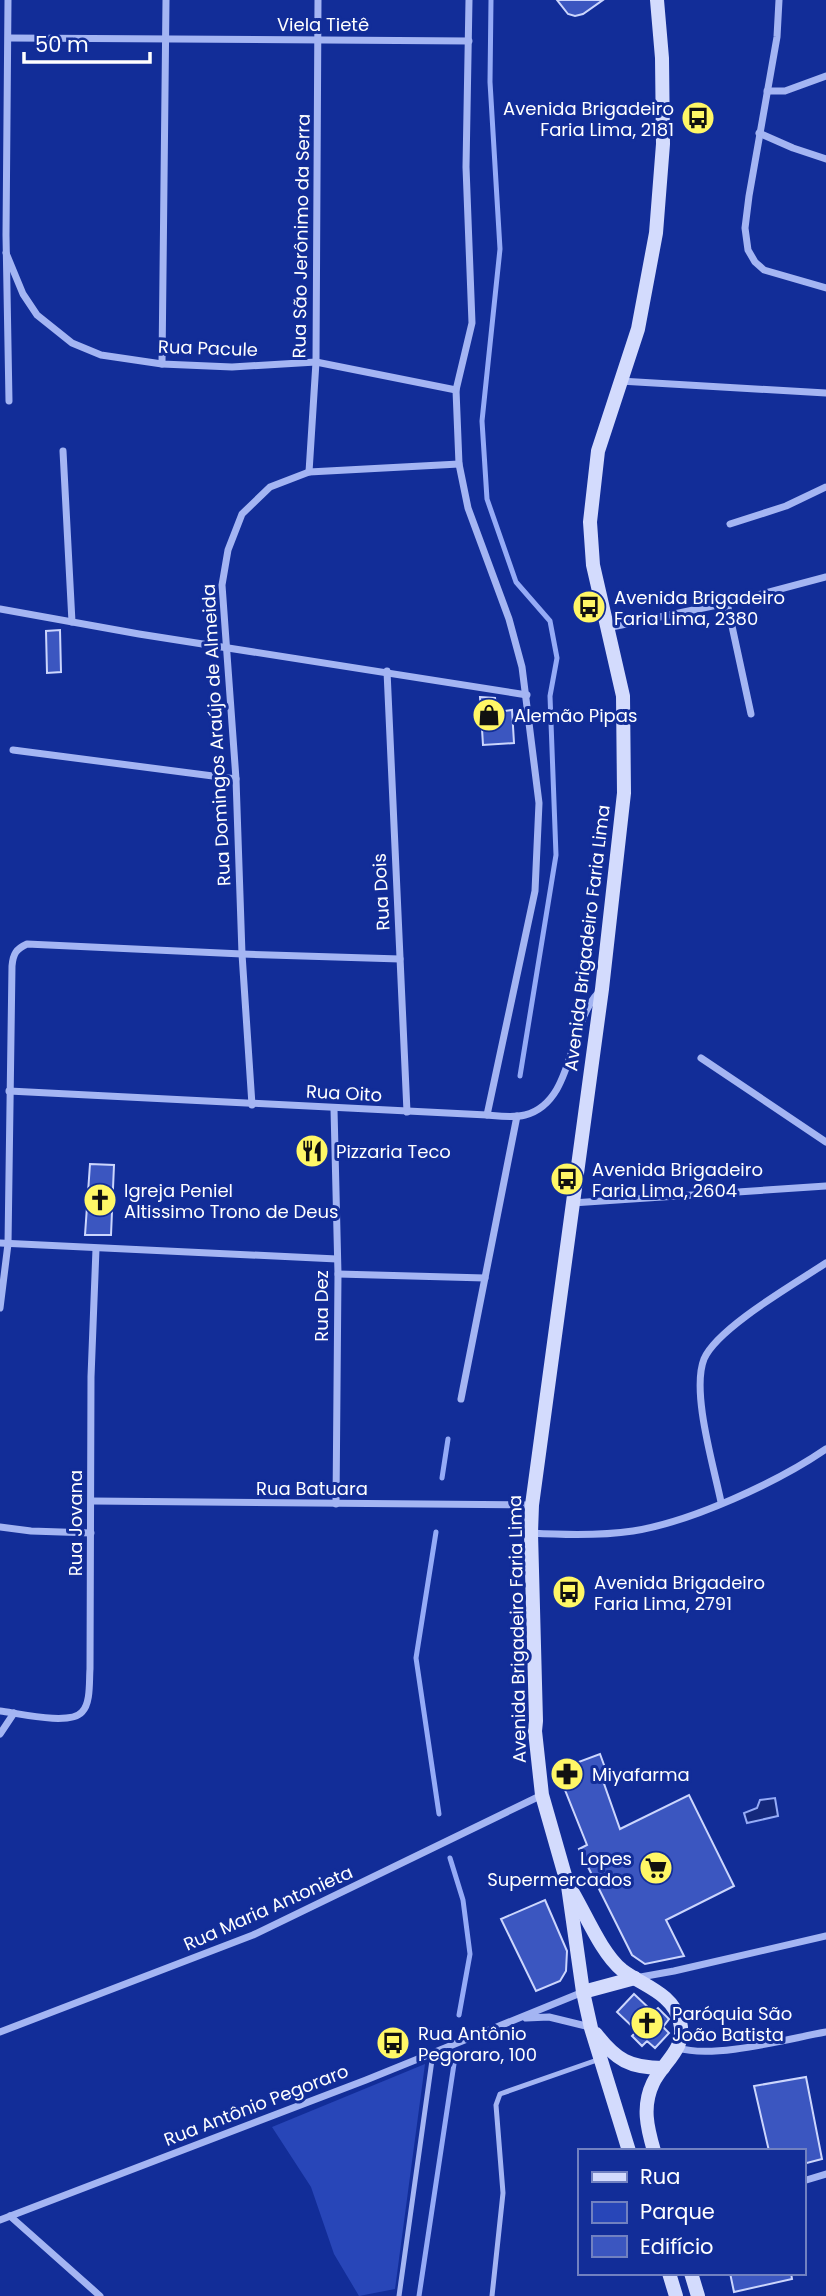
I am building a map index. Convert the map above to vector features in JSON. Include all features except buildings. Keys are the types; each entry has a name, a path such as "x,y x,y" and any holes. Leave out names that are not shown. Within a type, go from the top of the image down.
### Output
{"main road":[{"name":"Avenida Brigadeiro Faria Lima","path":"628,2149 591,2028 583,1992 568,1886 542,1795 534,1731 536,1721 531,1533 532,1504 602,989 624,793 623,696 593,565 590,522 598,452 638,329 656,233 663,144 662,58 657,0"},
{"name":"Avenida Brigadeiro Faria Lima","path":"568,1886 620,1968 657,1989 669,2001 680,2020 682,2033 678,2048"},
{"path":"583,1992 635,1978"},
{"path":"591,2028 619,2059 645,2068 663,2068"},
{"path":"653,2149 645,2121 647,2103 652,2084 678,2048"},
{"path":"670,2275 676,2296"},
{"path":"692,2275 698,2296"}],"street":[{"path":"8,0 3,234 6,253 9,401"},
{"path":"162,364 166,0"},
{"name":"Rua São Jerônimo da Serra","path":"309,472 316,362 318,0"},
{"path":"469,0 466,167 472,323 456,390 459,464 468,508 509,619 527,695 539,803 536,891 487,1115"},
{"path":"779,0 777,37 758,134 745,228 748,250 764,270 826,288"},
{"name":"Viela Tietê","path":"9,38 469,41"},
{"path":"767,92 785,90 826,76"},
{"path":"758,134 826,159"},
{"name":"Rua Pacule","path":"6,253 23,294 37,314 72,343 101,355 162,364 232,367 316,362 456,390"},
{"path":"619,381 826,393"},
{"path":"63,451 72,622"},
{"name":"Rua Domingos Araújo de Almeida","path":"252,1105 242,954 236,779 222,585 228,550 242,514 270,487 309,472 459,464"},
{"path":"730,524 786,506 826,487"},
{"path":"607,628 727,603 826,577"},
{"path":"727,603 751,714"},
{"path":"0,609 527,695"},
{"name":"Rua Dois","path":"387,671 407,1112"},
{"path":"13,750 236,779"},
{"path":"0,1308 13,957 18,948 27,944 55,944 400,959"},
{"name":"Rua Oito","path":"9,1091 517,1116 538,1110 552,1100 591,1000 602,989"},
{"path":"701,1058 826,1142"},
{"path":"0,1072 9,1072"},
{"name":"Rua Dez","path":"334,1109 338,1274 336,1504"},
{"path":"461,1399 517,1116"},
{"path":"572,1203 826,1186"},
{"path":"4,1243 337,1259"},
{"name":"Rua Jovana","path":"0,1711 72,1718 82,1712 87,1700 90,1669 91,1377 96,1249"},
{"path":"721,1503 701,1402 700,1376 705,1358 716,1341 753,1312 826,1263"},
{"path":"338,1274 485,1278"},
{"path":"531,1533 587,1535 635,1531 680,1519 766,1483 826,1449"},
{"name":"Rua Batuara","path":"92,1501 532,1504"},
{"path":"0,1527 91,1533"},
{"path":"0,1734 14,1713"},
{"name":"Rua Maria Antonieta","path":"0,2032 253,1935 542,1795"},
{"path":"635,1978 826,1936"},
{"name":"Rua Antônio Pegoraro","path":"0,2220 522,2019 583,1992"},
{"name":"Rua Antônio Pegoraro","path":"522,2019 549,2017 591,2028"},
{"path":"678,2048 718,2051 826,2032"},
{"path":"805,2180 826,2174"},
{"path":"10,2216 100,2296"}],"lane":[{"path":"399,2296 433,2053"},
{"path":"492,2296 503,2193 496,2105 500,2094 600,2059"}],"green space":[{"path":"425,2064 395,2289 359,2296 334,2254 311,2187 272,2127"}],"shaded area":[{"path":"775,1798 778,1816 747,1823 744,1813 757,1808 760,1800"}],"waterway":[{"path":"491,0 490,82 500,249 482,421 487,499 516,582 550,621 557,658 550,696 556,855 520,1076"},
{"path":"442,1478 448,1439"},
{"path":"436,1532 416,1658 439,1814"},
{"path":"450,1858 463,1900 470,1954 459,2015"},
{"path":"419,2296 454,2064"}],"place":[{"name":"Avenida Brigadeiro Faria Lima, 2181","path":"698,118"},
{"name":"Avenida Brigadeiro Faria Lima, 2380","path":"589,607"},
{"name":"Alemão Pipas","path":"489,715"},
{"name":"Pizzaria Teco","path":"312,1151"},
{"name":"Avenida Brigadeiro Faria Lima, 2604","path":"567,1179"},
{"name":"Igreja Peniel Altissimo Trono de Deus","path":"100,1200"},
{"name":"Avenida Brigadeiro Faria Lima, 2791","path":"569,1592"},
{"name":"Miyafarma","path":"567,1774"},
{"name":"Lopes Supermercados","path":"656,1868"},
{"name":"Paróquia São João Batista","path":"647,2023"},
{"name":"Rua Antônio Pegoraro, 100","path":"393,2043"}]}
